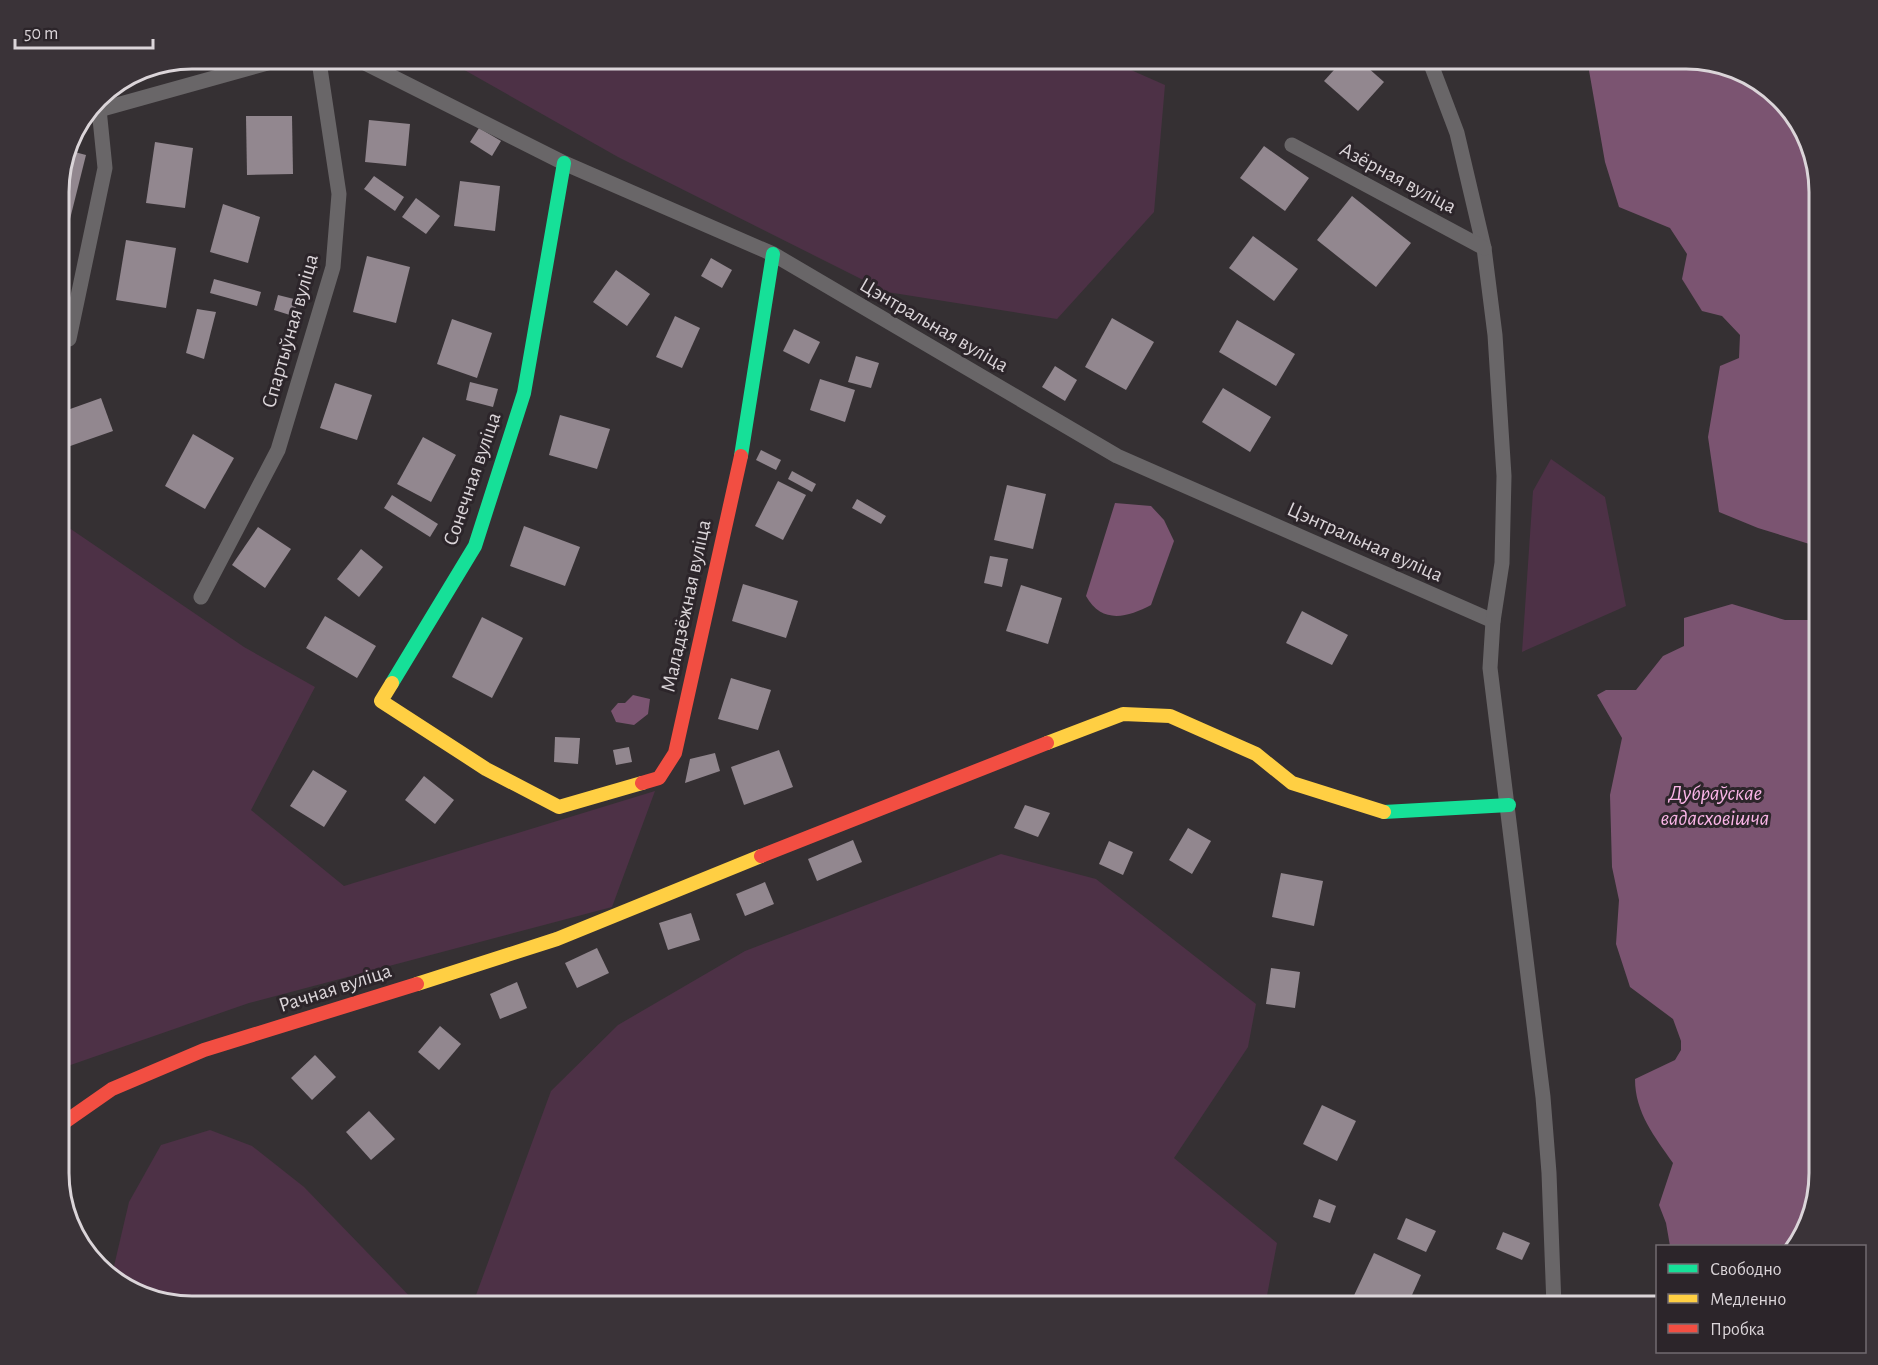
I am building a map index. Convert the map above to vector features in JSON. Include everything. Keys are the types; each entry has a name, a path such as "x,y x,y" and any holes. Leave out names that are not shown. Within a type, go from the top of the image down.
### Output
{"street":[{"path":"102,109 243,69"},
{"name":"Спартыўная вуліца","path":"201,597 278,450 333,267 339,194 320,69"},
{"name":"Цэнтральная вуліца","path":"379,69 564,163 773,254 1117,456 1493,621"},
{"path":"1433,69 1456,133 1484,248 1495,336 1504,477 1502,563 1493,621 1490,668 1494,718 1509,805 1544,1108 1550,1173 1554,1296"},
{"path":"69,339 105,168 94,117"},
{"name":"Азёрная вуліца","path":"1292,145 1484,248"},
{"name":"Сонечная вуліца","path":"486,769 381,701 475,546 524,393 564,163"},
{"name":"Маладзёжная вуліца","path":"486,769 559,807 659,778 675,753 742,451 773,254"},
{"name":"Рачная вуліца","path":"69,1119 112,1089 204,1050 303,1021 534,946 634,909 982,767 1123,714 1170,716 1256,754 1292,783 1382,812 1509,805"}],"shaded area":[{"path":"463,69 1129,69 1165,85 1154,212 1057,319 887,292 618,157"},
{"path":"1551,459 1605,497 1626,606 1522,652 1533,491"},
{"path":"69,528 244,647 315,687 251,810 344,886 655,791 612,907 249,1003 69,1066"},
{"path":"1001,854 1096,879 1256,1004 1248,1047 1174,1158 1277,1243 1267,1296 476,1296 551,1091 618,1025 745,951"},
{"path":"210,1130 252,1146 304,1187 409,1296 192,1296 160,1292 130,1280 114,1268 129,1202 161,1145"}],"water":[{"path":"1589,69 1710,71 1733,78 1761,94 1784,117 1793,130 1807,168 1809,192 1809,544 1758,528 1719,512 1708,437 1720,366 1739,358 1740,335 1722,316 1702,311 1682,279 1687,254 1670,228 1619,207 1605,162"},
{"path":"1115,503 1151,506 1164,520 1174,541 1151,605 1133,613 1116,616 1100,611 1086,596"},
{"name":"Дубраўскае вадасховішча","path":"1732,604 1785,620 1809,620 1809,1173 1807,1197 1800,1220 1786,1245 1670,1245 1666,1223 1659,1205 1673,1163 1647,1124 1638,1103 1636,1091 1635,1079 1675,1060 1681,1050 1681,1041 1673,1019 1630,987 1616,944 1619,900 1612,867 1610,795 1622,738 1597,695 1606,690 1636,690 1663,656 1684,646 1684,618"},
{"path":"633,695 650,699 648,714 634,725 616,722 611,711 618,703 625,703"}],"building":[{"path":"1335,69 1369,69 1384,82 1358,111 1324,81"},
{"path":"246,116 292,116 293,174 247,175"},
{"path":"369,120 410,124 406,166 365,162"},
{"path":"479,128 501,141 492,156 470,142"},
{"path":"155,142 193,148 185,208 146,203"},
{"path":"1264,146 1309,178 1285,211 1240,178"},
{"path":"76,152 86,155 70,219 69,184"},
{"path":"374,176 404,197 395,211 364,189"},
{"path":"460,181 500,186 495,231 454,226"},
{"path":"1352,196 1411,243 1376,287 1317,240"},
{"path":"416,198 440,216 426,234 402,217"},
{"path":"223,204 260,217 248,263 210,252"},
{"path":"1253,236 1298,269 1274,301 1229,268"},
{"path":"126,240 176,248 166,308 116,300"},
{"path":"367,256 410,267 396,323 353,312"},
{"path":"711,258 732,270 722,288 701,276"},
{"path":"616,270 650,294 627,326 593,302"},
{"path":"214,279 261,292 257,306 210,293"},
{"path":"278,295 298,300 293,316 274,310"},
{"path":"197,309 216,312 204,359 186,353"},
{"path":"675,316 700,328 682,368 656,357"},
{"path":"1112,318 1154,342 1126,390 1085,367"},
{"path":"452,319 492,333 477,378 437,364"},
{"path":"1237,320 1295,354 1276,386 1219,352"},
{"path":"794,329 820,342 809,364 783,351"},
{"path":"856,356 879,363 871,388 848,382"},
{"path":"1055,366 1077,380 1065,401 1042,387"},
{"path":"820,379 855,390 845,422 810,410"},
{"path":"470,382 498,389 493,407 466,400"},
{"path":"335,383 372,395 357,440 320,428"},
{"path":"1223,388 1271,417 1250,452 1202,422"},
{"path":"101,398 113,431 69,446 69,409"},
{"path":"560,415 610,429 597,469 549,455"},
{"path":"193,434 234,458 205,509 165,486"},
{"path":"423,437 456,455 431,502 397,484"},
{"path":"761,450 781,460 776,470 756,460"},
{"path":"792,471 816,484 812,492 788,479"},
{"path":"778,481 806,495 783,540 755,526"},
{"path":"1007,485 1046,494 1033,549 994,540"},
{"path":"392,495 438,524 430,537 384,508"},
{"path":"857,499 886,516 881,524 852,508"},
{"path":"524,526 580,547 565,586 510,566"},
{"path":"258,527 291,549 265,588 232,565"},
{"path":"361,549 383,567 359,597 337,579"},
{"path":"990,556 1008,559 1002,587 984,583"},
{"path":"743,584 798,601 786,638 732,621"},
{"path":"1021,585 1062,598 1048,644 1006,631"},
{"path":"1302,611 1348,635 1332,665 1286,643"},
{"path":"325,616 376,646 357,678 306,648"},
{"path":"482,617 523,638 492,698 452,677"},
{"path":"731,678 771,690 758,730 718,719"},
{"path":"555,737 580,738 578,764 554,762"},
{"path":"629,747 632,762 616,765 613,750"},
{"path":"779,750 793,787 744,805 731,767"},
{"path":"715,753 720,771 685,783 690,759"},
{"path":"313,770 347,791 324,827 290,806"},
{"path":"424,776 454,800 435,824 405,800"},
{"path":"1025,805 1050,813 1038,837 1014,828"},
{"path":"1188,828 1211,841 1192,874 1169,860"},
{"path":"853,840 862,862 817,881 808,859"},
{"path":"1109,841 1133,852 1123,875 1099,864"},
{"path":"1281,873 1323,881 1314,926 1272,917"},
{"path":"765,882 774,904 745,916 736,894"},
{"path":"691,913 700,940 668,950 659,923"},
{"path":"597,948 609,973 577,988 565,963"},
{"path":"1271,968 1300,972 1295,1008 1266,1004"},
{"path":"517,982 527,1008 500,1019 490,994"},
{"path":"440,1026 461,1044 439,1070 418,1052"},
{"path":"315,1055 336,1077 312,1100 291,1078"},
{"path":"1322,1105 1356,1121 1337,1161 1303,1144"},
{"path":"369,1111 395,1139 371,1160 346,1132"},
{"path":"1319,1199 1336,1206 1330,1223 1313,1217"},
{"path":"1406,1218 1436,1231 1426,1252 1397,1239"},
{"path":"1503,1232 1530,1243 1522,1260 1496,1249"},
{"path":"1374,1253 1421,1275 1412,1296 1354,1296"}],"traffic: fast":[{"path":"392,683 475,546 524,393 564,163"},
{"path":"741,456 773,254"},
{"path":"1384,812 1509,805"}],"traffic: slow":[{"path":"392,683 381,701 486,769 559,807 642,783"},
{"path":"1047,743 1123,714 1170,716 1256,754 1292,783 1384,812"},
{"path":"417,984 557,939 761,856"}],"traffic: jam":[{"path":"642,783 659,778 675,753 741,456"},
{"path":"761,856 1047,743"},
{"path":"69,1119 112,1089 204,1050 417,984"}]}
